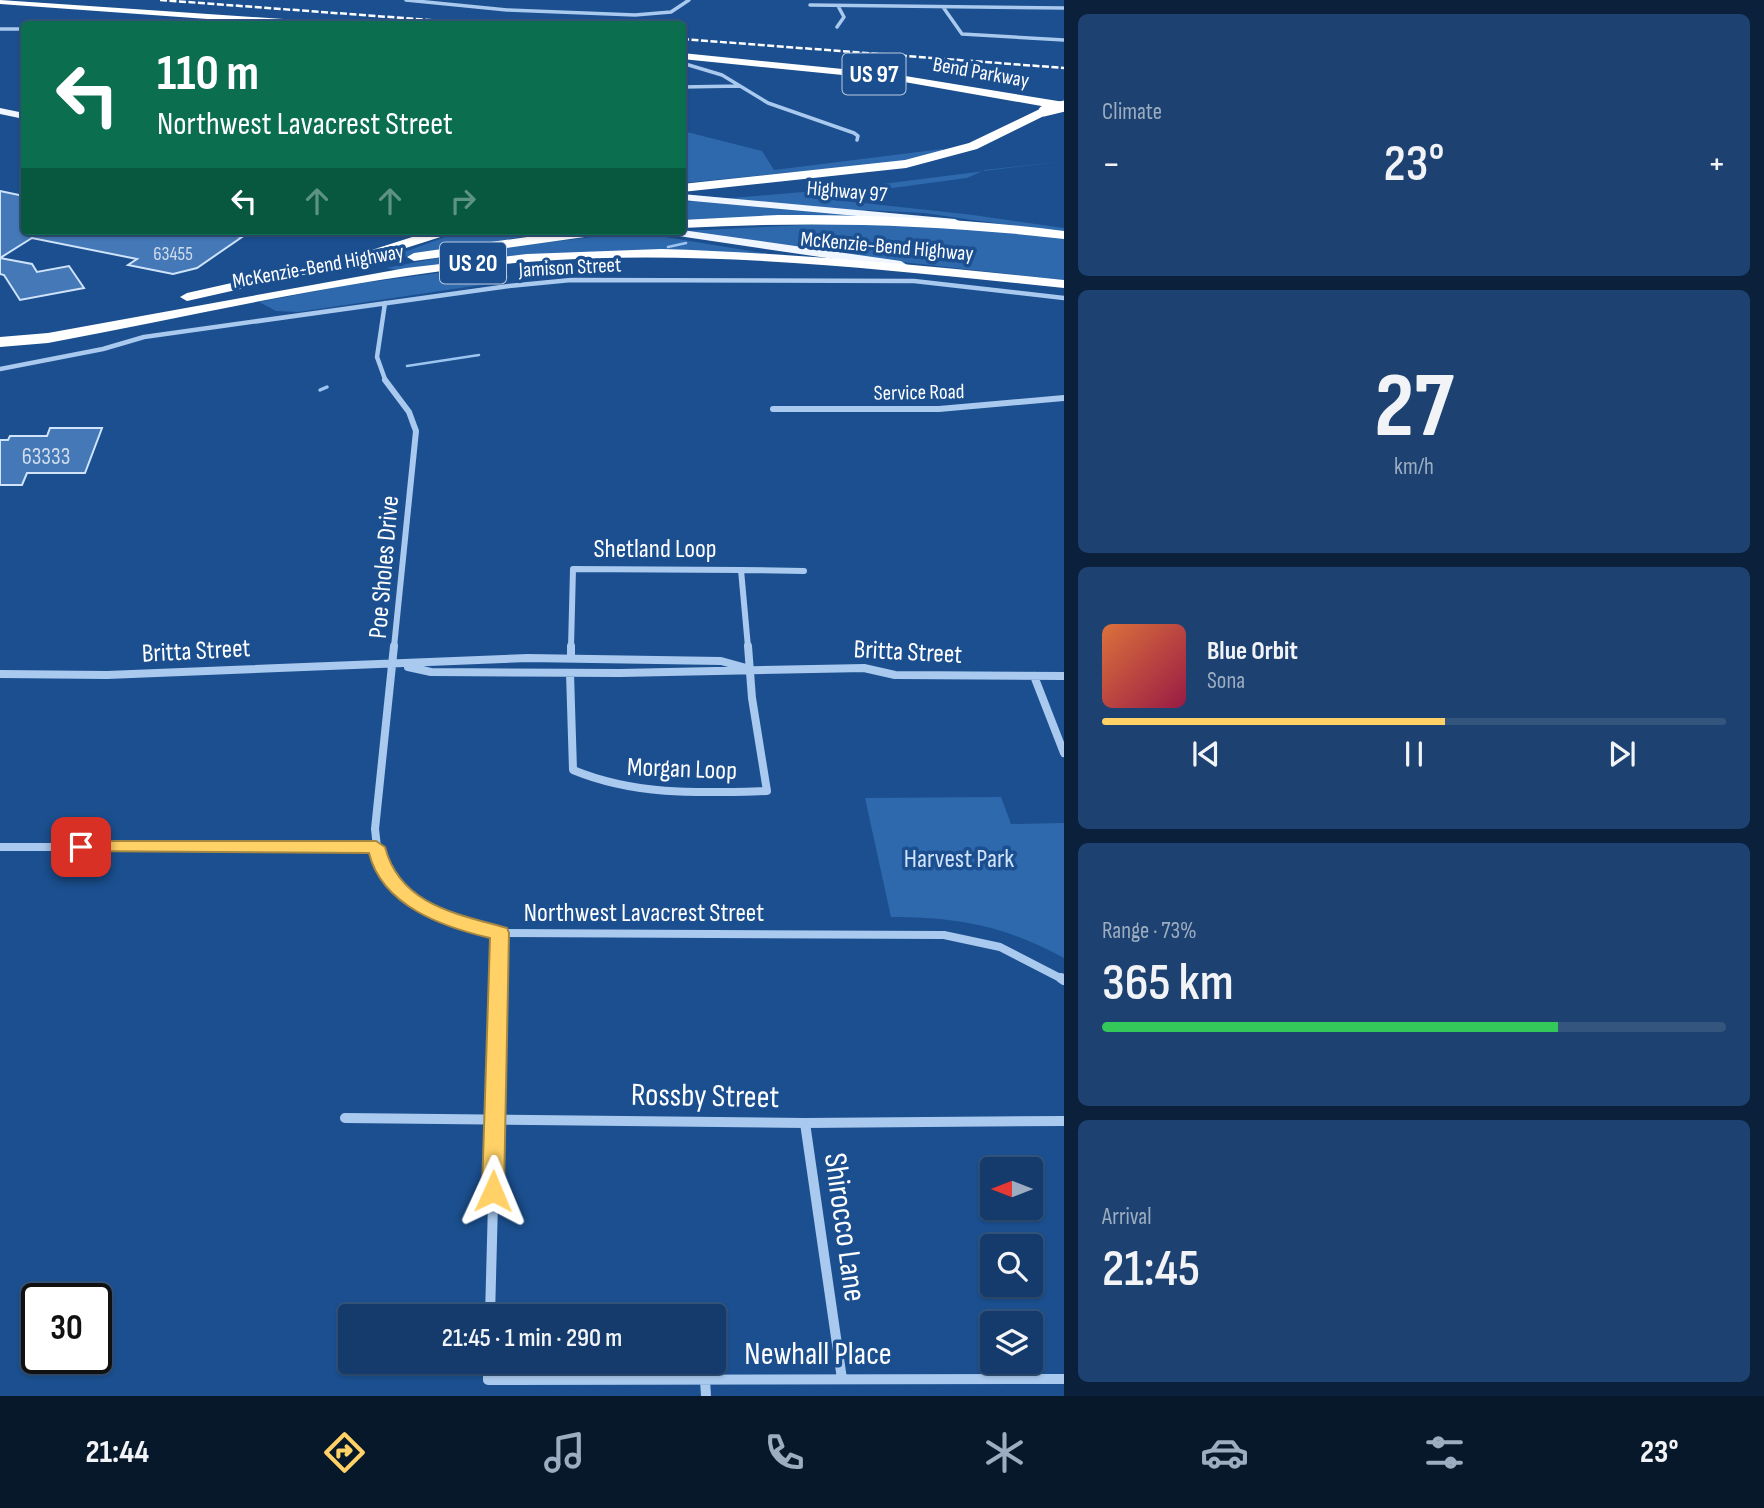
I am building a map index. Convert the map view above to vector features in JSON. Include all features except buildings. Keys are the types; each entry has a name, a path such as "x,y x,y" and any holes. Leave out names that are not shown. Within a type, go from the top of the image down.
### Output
{"highway":[{"path":"0,6 214,21"},
{"path":"0,6 261,21"},
{"name":"Bend Parkway","path":"686,54 841,65 965,83 1064,104"},
{"name":"Bend Parkway","path":"686,54 893,76 1064,104"},
{"path":"965,83 1050,90"},
{"path":"687,188 848,173 932,159 973,146 1064,104"},
{"name":"McKenzie-Bend Highway","path":"686,224 853,218 1007,228 1064,235"},
{"path":"45,328 348,261 432,235"},
{"name":"McKenzie-Bend Highway","path":"0,342 45,328 438,253 572,235"},
{"name":"McKenzie-Bend Highway","path":"0,342 48,338 353,280 539,257 610,254 742,256 952,272 1064,284"},
{"path":"114,326 126,342"}],"main road":[{"path":"0,111 21,115"},
{"path":"0,119 21,122"},
{"name":"Highway 97","path":"686,197 878,212 1007,228"},
{"path":"686,234 952,272"}],"street":[{"path":"406,0 531,12 663,14 689,0"},
{"path":"986,0 991,6"},
{"path":"810,5 1064,8"},
{"path":"837,27 844,17 838,6"},
{"path":"943,7 962,34 1064,40"},
{"path":"0,29 21,29"},
{"path":"686,64 711,70 768,103 854,133 858,136 857,140"},
{"path":"686,87 741,86"},
{"name":"Jamison Street","path":"0,369 103,349 144,337 530,283 613,279 914,281 1064,298"},
{"name":"Poe Sholes Drive","path":"376,847 375,829 416,431 414,418 407,405 383,377 378,364 385,303"},
{"name":"Service Road","path":"774,408 939,409 1064,398"},
{"name":"Shetland Loop","path":"571,658 573,569 804,571"},
{"name":"Shetland Loop","path":"741,570 750,669"},
{"name":"Britta Street","path":"0,674 107,675 528,658 721,661 750,669"},
{"name":"Britta Street","path":"394,665 431,672 570,673 864,668 895,675 1064,676"},
{"name":"Morgan Loop","path":"570,673 573,770 617,788 657,792 766,791 750,669"},
{"path":"1034,676 1064,752"},
{"path":"0,847 376,847"},
{"name":"Northwest Lavacrest Street","path":"376,847 381,866 392,881 416,903 448,919 500,933 944,935 1000,947 1064,980"},
{"path":"490,1304 500,933"},
{"name":"Rossby Street","path":"345,1118 805,1123 1064,1121"},
{"name":"Shirocco Lane","path":"805,1123 842,1379"},
{"name":"Newhall Place","path":"488,1374 488,1380 1064,1379"},
{"path":"705,1380 706,1396"}],"green space":[{"path":"686,132 762,151 774,170 942,149 947,152 917,160 686,183"},
{"path":"982,171 967,178 818,198 973,215 1064,228 1064,233 924,213 866,210 930,218 686,223 686,202 851,188"},
{"path":"846,223 989,230 1064,239 1064,280 803,251 686,231"},
{"path":"450,235 533,235 338,268 410,250"},
{"path":"610,235 653,235 780,256 519,255 397,270 386,268 474,251"},
{"path":"483,267 509,277 501,282 298,312 276,311 259,302 348,285"},
{"name":"Harvest Park","path":"1001,797 1011,824 1064,823 1064,958 1021,938 981,926 938,919 891,917 865,798"}],"waterway":[{"path":"668,247 686,243"},
{"path":"407,366 479,355"},
{"path":"320,390 327,387"}],"railway":[{"path":"160,0 444,21"},
{"path":"686,39 1064,68"}],"route":[{"path":"81,847 376,847 381,866 392,881 407,897 425,910 473,927 500,933 493,1191"}]}
